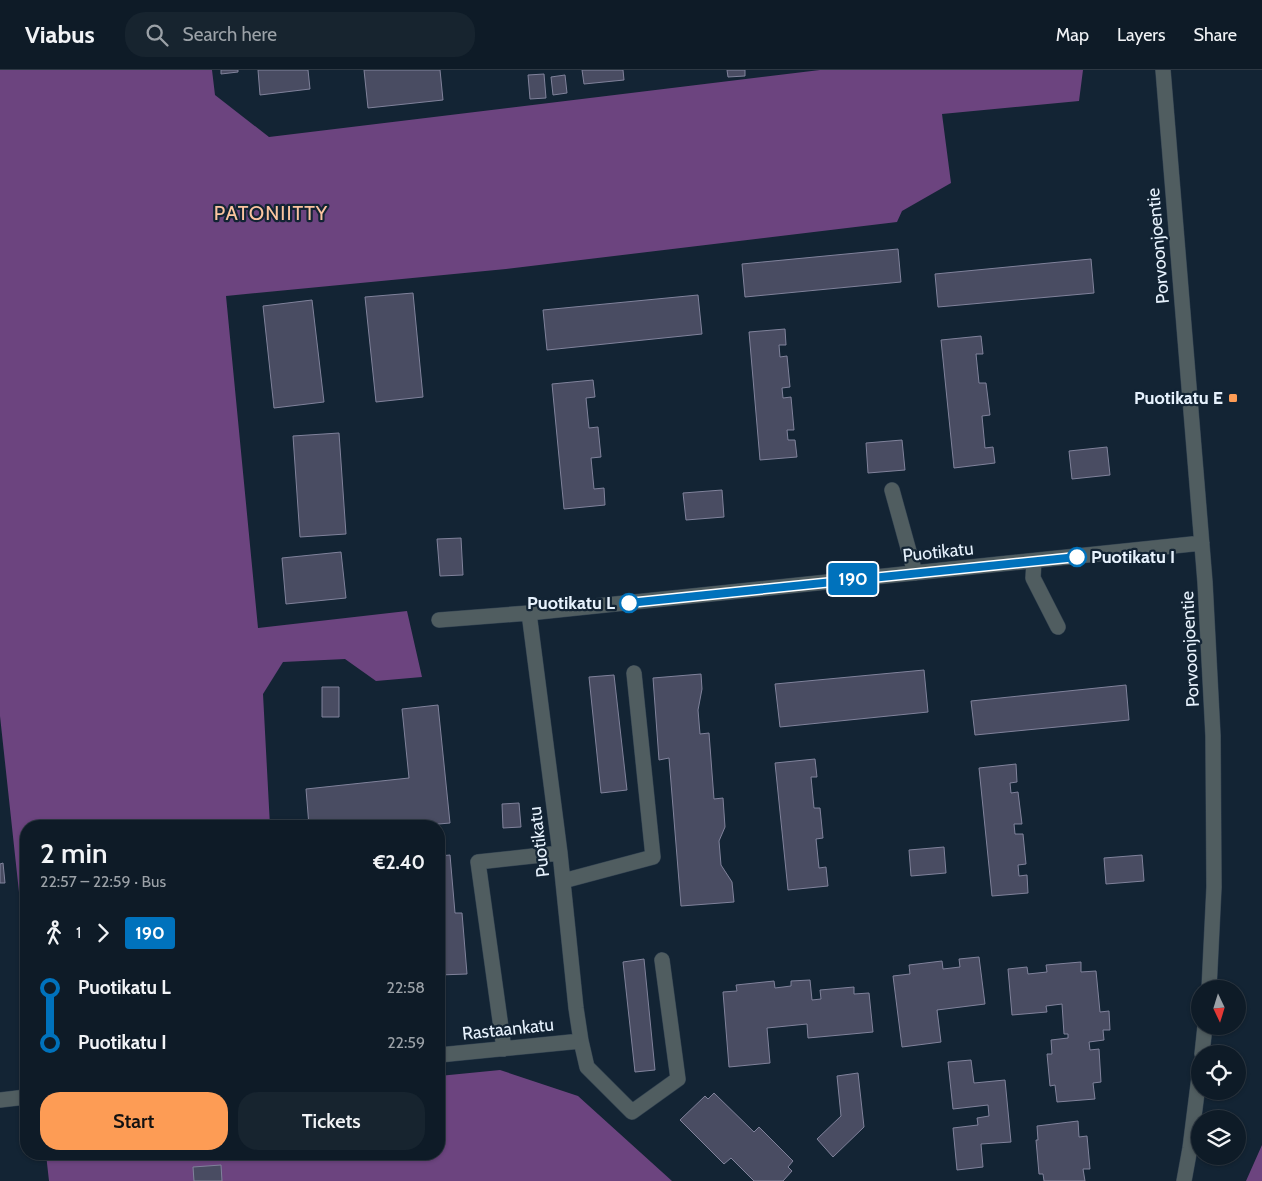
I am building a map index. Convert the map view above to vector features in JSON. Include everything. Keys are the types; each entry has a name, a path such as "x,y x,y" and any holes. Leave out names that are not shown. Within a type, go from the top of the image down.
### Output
{"street":[{"name":"Porvoonjoentie","path":"1163,70 1205,582 1213,736 1214,887 1209,980"},
{"path":"892,490 914,573"},
{"name":"Puotikatu","path":"439,620 529,613 1202,543"},
{"path":"1034,561 1034,578 1058,627"},
{"name":"Puotikatu","path":"529,613 560,853 581,1041 587,1067 632,1112 678,1079 662,960"},
{"path":"563,881 653,858 634,673"},
{"path":"504,1049 478,862 560,853"},
{"name":"Rastaankatu","path":"445,1054 581,1041"},
{"path":"0,1100 20,1098"},
{"path":"1184,1181 1196,1100"}],"shaded area":[{"path":"0,70 212,70 215,95 269,137 820,70 1083,70 1079,101 942,114 951,183 902,211 897,222 506,269 226,296 258,628 407,611 422,677 376,681 345,659 283,662 263,694 270,820 20,820 20,901 0,716"},
{"path":"500,1070 578,1096 672,1181 49,1181 47,1160 445,1160 445,1075"},
{"path":"1262,1145 1262,1181 1246,1181"}],"building":[{"path":"221,70 238,70 238,72 221,74"},
{"path":"258,70 308,70 310,89 260,95"},
{"path":"364,70 440,70 443,100 368,108"},
{"path":"582,70 623,70 624,80 584,84"},
{"path":"727,70 745,70 745,76 728,77"},
{"path":"544,74 546,98 530,99 528,75"},
{"path":"565,75 567,93 553,95 551,77"},
{"path":"898,249 901,282 745,297 742,264"},
{"path":"1091,259 1094,293 938,307 935,274"},
{"path":"413,293 423,397 376,402 365,297"},
{"path":"698,295 702,334 547,350 543,310"},
{"path":"312,300 324,402 274,408 263,306"},
{"path":"785,329 786,345 779,345 780,357 787,356 790,387 782,388 783,398 791,397 794,430 787,430 788,440 795,440 797,457 760,460 749,332"},
{"path":"981,336 983,354 976,354 979,383 986,383 990,415 982,416 985,448 993,447 995,463 954,468 941,340"},
{"path":"593,380 595,397 586,398 589,428 598,427 601,457 591,458 594,489 604,488 605,505 564,509 552,384"},
{"path":"339,433 346,534 300,537 293,436"},
{"path":"902,440 905,470 868,473 866,443"},
{"path":"1107,447 1110,475 1072,479 1069,451"},
{"path":"722,490 724,517 686,520 683,493"},
{"path":"461,538 463,575 440,576 437,539"},
{"path":"341,552 346,598 286,604 282,558"},
{"path":"924,670 928,712 780,727 775,684"},
{"path":"701,674 702,689 698,710 700,734 709,733 714,799 723,798 725,827 719,841 721,865 732,882 734,902 681,906 669,758 659,760 653,678"},
{"path":"614,675 627,790 601,793 589,677"},
{"path":"1126,685 1129,720 975,735 971,701"},
{"path":"322,687 339,687 339,717 322,717"},
{"path":"438,705 450,823 445,823 445,820 309,820 306,789 409,778 402,709"},
{"path":"815,759 817,777 811,777 814,808 820,808 823,838 816,839 819,868 826,867 828,886 788,890 775,763"},
{"path":"1016,764 1017,782 1010,783 1011,793 1018,792 1022,824 1014,824 1015,834 1023,834 1026,864 1018,865 1019,876 1027,875 1028,893 992,896 979,768"},
{"path":"519,803 521,827 503,828 502,804"},
{"path":"944,847 946,873 911,876 909,850"},
{"path":"445,855 450,855 455,913 462,913 467,974 445,975"},
{"path":"1142,855 1144,881 1106,884 1104,858"},
{"path":"3,863 5,883 0,883 0,864"},
{"path":"979,957 985,1004 937,1010 941,1042 902,1047 893,976 910,974 909,965 942,961 943,969 960,967 959,959"},
{"path":"644,959 655,1070 635,1072 623,962"},
{"path":"1081,962 1081,972 1096,971 1100,1012 1109,1011 1110,1030 1103,1030 1104,1040 1089,1042 1090,1050 1099,1049 1101,1082 1093,1083 1095,1099 1057,1102 1055,1085 1050,1086 1047,1054 1052,1054 1051,1040 1068,1038 1068,1034 1064,1034 1062,1004 1046,1006 1047,1012 1012,1015 1008,969 1027,967 1028,974 1047,972 1046,965"},
{"path":"810,980 812,1000 821,999 820,990 854,987 854,994 869,993 873,1032 808,1038 807,1024 767,1028 770,1063 729,1067 723,992 737,991 736,985 774,981 775,988 791,986 791,981"},
{"path":"971,1060 974,1083 1005,1080 1011,1142 981,1144 983,1167 957,1170 953,1128 978,1125 977,1118 989,1116 988,1105 953,1109 948,1062"},
{"path":"858,1073 864,1127 833,1157 817,1139 841,1116 837,1076"},
{"path":"714,1093 754,1132 759,1127 793,1161 788,1167 792,1171 783,1181 754,1181 731,1158 724,1164 680,1120 705,1096 708,1099"},
{"path":"1078,1121 1079,1137 1087,1136 1090,1169 1083,1169 1085,1181 1044,1181 1043,1174 1039,1174 1036,1140 1038,1140 1037,1126"},
{"path":"221,1165 222,1181 194,1181 193,1167"}],"bus line":[{"name":"190","path":"629,603 1077,557"}],"place":[{"name":"Puotikatu E","path":"1233,398"},
{"name":"Puotikatu I","path":"1077,557"},
{"name":"Puotikatu L","path":"629,603"}],"district":[{"name":"PATONIITTY","path":"271,213"}]}
